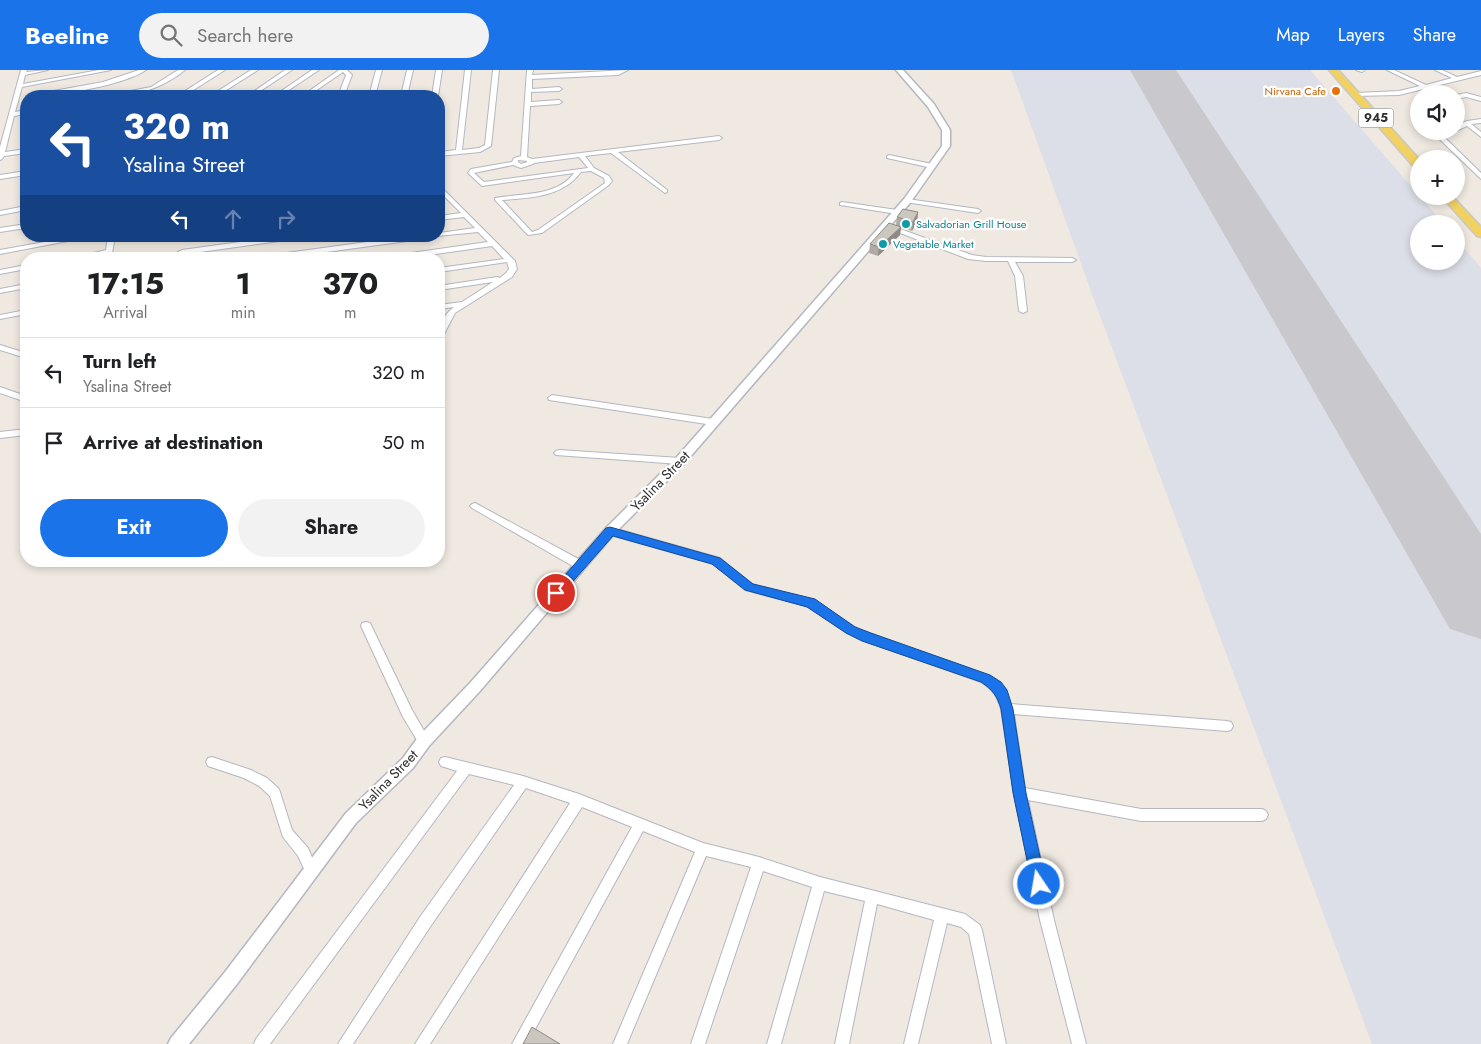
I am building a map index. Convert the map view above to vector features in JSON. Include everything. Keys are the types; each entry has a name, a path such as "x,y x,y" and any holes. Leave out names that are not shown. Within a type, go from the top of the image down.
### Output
{"main road":[{"name":"945","path":"1333,70 1410,156"},
{"path":"1454,205 1481,234"}],"street":[{"path":"20,152 1,156 23,72 46,70"},
{"path":"19,86 108,70"},
{"path":"63,90 115,81 143,70"},
{"path":"142,90 153,88 182,70"},
{"path":"190,90 222,70"},
{"path":"223,90 254,70"},
{"path":"259,90 289,70"},
{"path":"286,90 316,70"},
{"path":"317,90 344,70 349,75 343,90"},
{"path":"374,90 379,70"},
{"path":"405,90 410,70"},
{"path":"436,90 439,70"},
{"path":"459,152 468,70"},
{"path":"445,153 480,150 488,146 496,70"},
{"path":"524,158 530,70"},
{"path":"530,78 567,73 618,73 625,70"},
{"name":"Ysalina Street","path":"177,1044 231,978 351,818 408,762 610,531 680,461 907,202 946,146 946,130 931,106 899,70"},
{"path":"1390,70 1422,85"},
{"path":"1438,70 1455,78"},
{"path":"1428,85 1481,73"},
{"path":"528,91 559,89"},
{"path":"1358,97 1377,94 1399,94 1410,90"},
{"path":"1377,94 1383,99"},
{"path":"1358,97 1383,99 1395,98 1399,94"},
{"path":"1465,95 1481,99"},
{"path":"16,99 20,98"},
{"path":"528,104 559,102"},
{"path":"11,115 20,113"},
{"path":"1467,123 1481,121"},
{"path":"1467,123 1481,135"},
{"path":"580,155 592,169 606,177 609,181 540,232 530,234 471,173 473,170 514,164 524,166 531,161 612,151 719,138"},
{"path":"1443,140 1478,170 1481,176"},
{"path":"612,151 665,191"},
{"path":"888,157 932,166"},
{"path":"514,164 516,159 524,158 531,161"},
{"path":"490,192 592,169"},
{"path":"490,192 556,191 576,176 578,171"},
{"path":"0,177 20,174"},
{"path":"445,196 509,260 514,269 509,275 462,304 452,312 445,322"},
{"path":"907,202 978,211"},
{"path":"842,204 897,212"},
{"path":"0,213 20,209"},
{"path":"445,217 465,215"},
{"path":"886,226 971,257 1011,261 1072,260"},
{"path":"0,230 20,227"},
{"path":"445,234 479,230"},
{"path":"0,252 57,242"},
{"path":"228,242 228,246"},
{"path":"197,252 257,242"},
{"path":"309,252 383,242"},
{"path":"434,252 493,244"},
{"path":"445,269 509,260"},
{"path":"1011,261 1019,276 1023,311"},
{"path":"0,272 20,268"},
{"path":"445,287 501,279"},
{"path":"0,291 20,287"},
{"path":"445,306 462,304"},
{"path":"0,317 20,313"},
{"path":"0,347 20,354"},
{"path":"0,390 20,397"},
{"path":"552,398 713,422"},
{"path":"0,435 20,433"},
{"path":"559,452 680,461"},
{"path":"475,506 580,564"},
{"path":"610,531 716,561 750,587 810,603 851,630 866,637 985,679 996,686 1002,694 1007,709 1020,793 1047,920 1079,1044"},
{"path":"366,626 380,649 414,729 424,742"},
{"path":"1007,709 1227,726"},
{"path":"212,762 247,774 263,782 275,793 287,833 303,852 311,869"},
{"path":"445,762 523,782 579,800 703,848 758,862 820,883 965,921 975,930 998,1044"},
{"path":"261,1044 467,767"},
{"path":"345,1044 425,922 523,782"},
{"path":"1020,793 1141,815 1262,816"},
{"path":"422,1044 579,800"},
{"path":"519,1044 640,825"},
{"path":"620,1044 703,848"},
{"path":"698,1044 758,862"},
{"path":"774,1044 820,883"},
{"path":"842,1044 872,897"},
{"path":"911,1044 942,914"}],"shaded area":[{"path":"1011,70 1310,70 1410,185 1410,205 1427,205 1436,215 1410,215 1410,270 1465,270 1465,249 1481,268 1481,1044 1372,1044 1096,305"}],"building":[{"path":"903,209 918,212 913,222 897,217"},
{"path":"889,223 901,227 879,247 870,244"},
{"path":"532,1027 560,1044 523,1044"}],"runway":[{"path":"1153,70 1481,605"}],"place":[{"name":"Nirvana Cafe","path":"1336,91"},
{"name":"Salvadorian Grill House","path":"906,224"},
{"name":"Vegetable Market","path":"883,244"}],"route":[{"path":"556,593 610,531 716,561 750,587 810,603 851,630 866,637 985,679 996,686 1002,694 1007,709 1020,793 1039,884"}]}
